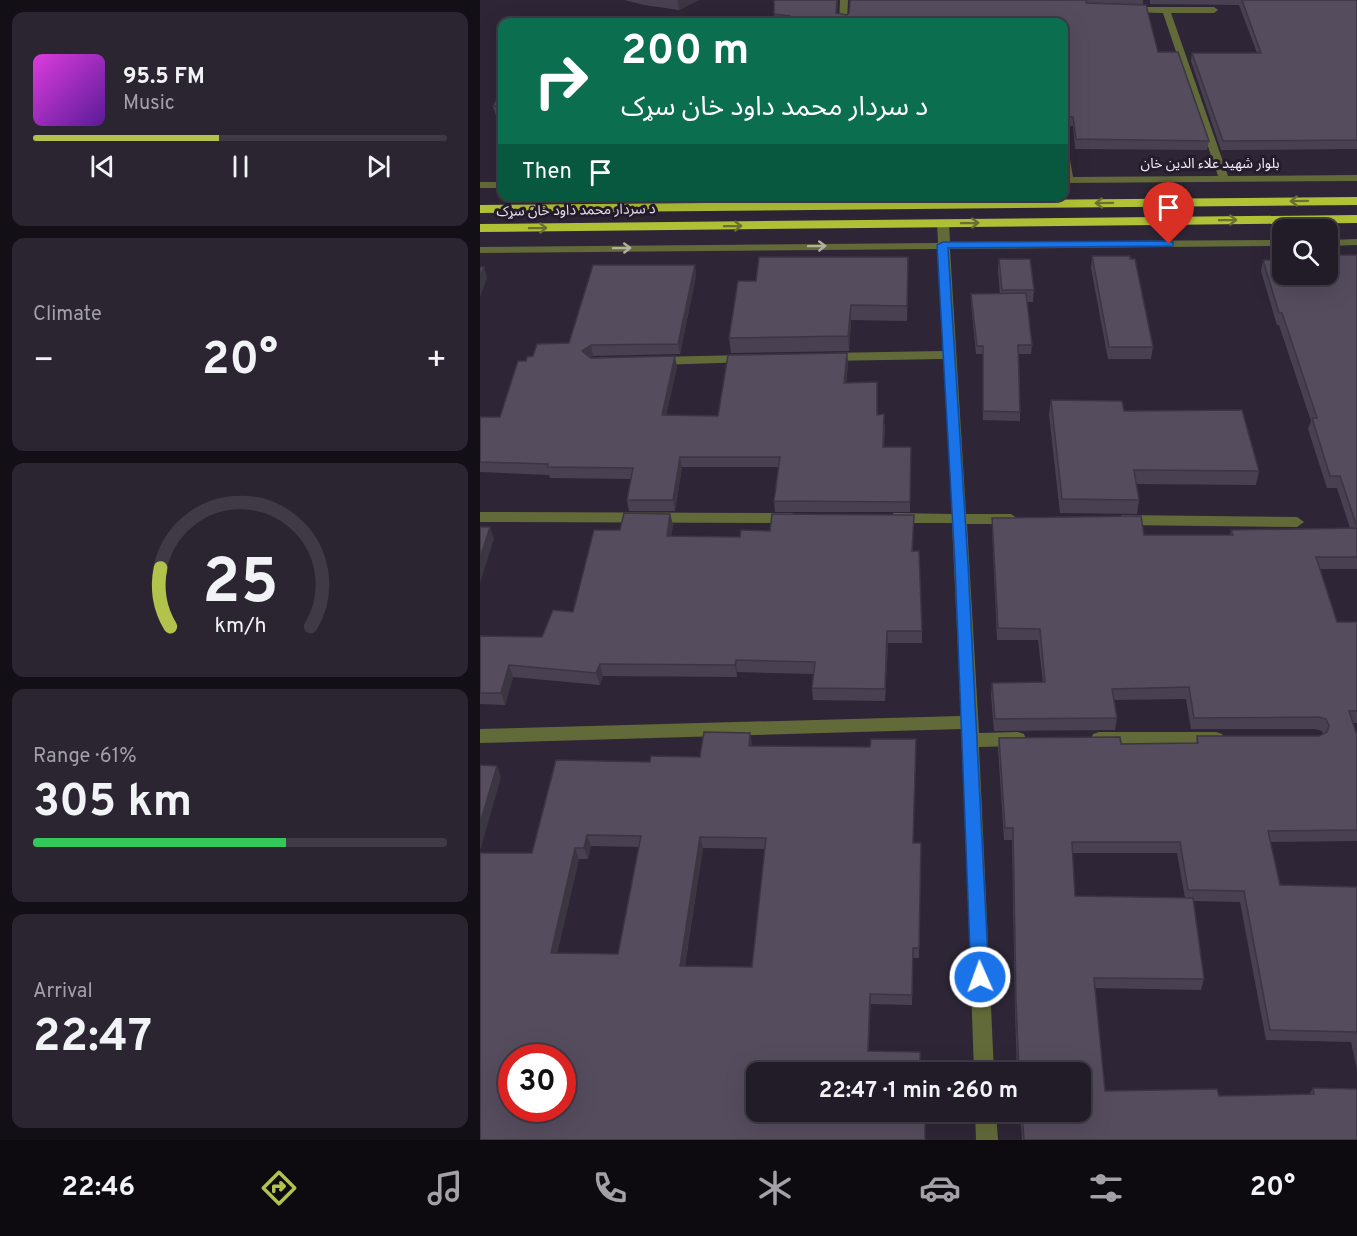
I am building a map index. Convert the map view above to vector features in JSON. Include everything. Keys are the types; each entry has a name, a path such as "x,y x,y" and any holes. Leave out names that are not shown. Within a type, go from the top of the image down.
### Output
{"highway":[{"name":"د سردار محمد داود خان سړک","path":"480,209 1357,201"},
{"name":"د سردار محمد داود خان سړک","path":"480,228 1357,219"}],"street":[{"path":"843,18 844,0"},
{"path":"1112,10 1214,10"},
{"path":"1166,10 1224,179"},
{"name":"بلوار شهید علاء الدین خان","path":"1068,180 1357,178"},
{"name":"د سردار محمد داود خان سړک","path":"480,185 498,185"},
{"path":"943,223 970,731 984,1062"},
{"path":"480,250 1272,243"},
{"path":"1338,243 1357,243"},
{"path":"819,357 949,355"},
{"path":"641,361 760,358"},
{"path":"480,517 804,518"},
{"path":"875,518 1029,519"},
{"path":"1111,520 1297,522"},
{"path":"480,736 970,731 1030,739"},
{"path":"1077,739 1232,738"},
{"path":"986,1122 987,1140"}],"building":[{"path":"774,0 837,0 836,13 847,15 850,0 1087,0 1086,3 1146,5 1158,52 1178,52 1209,141 1076,139 1073,117 1068,117 1068,18 790,18 790,16 774,14"},
{"path":"1242,0 1357,0 1357,140 1223,141 1192,53 1261,53"},
{"path":"1338,255 1357,255 1357,527 1340,476 1330,476 1312,418 1317,418 1282,313 1279,313 1263,260 1272,260 1272,285 1338,285"},
{"path":"1092,256 1130,256 1130,259 1135,259 1153,347 1109,347"},
{"path":"759,257 908,257 907,306 851,305 848,336 729,338 738,281 756,281"},
{"path":"999,259 1030,259 1034,290 1002,290"},
{"path":"593,265 695,265 678,344 591,345 582,351 591,358 675,356 662,415 718,416 728,355 847,353 844,383 877,382 877,415 884,414 883,447 911,447 910,502 774,501 780,457 680,457 673,500 627,500 633,468 547,467 548,464 480,462 480,417 500,417 518,361 526,361 527,357 533,356 537,344 569,343"},
{"path":"1026,293 1032,345 1018,345 1020,412 983,411 983,346 977,346 971,294"},
{"path":"1051,400 1122,401 1124,411 1242,410 1259,471 1134,470 1139,500 1062,499"},
{"path":"624,513 670,514 667,536 740,537 741,530 770,531 772,514 914,515 912,551 919,551 922,631 887,631 885,689 812,688 815,662 736,660 735,665 600,664 596,673 509,665 501,693 480,693 480,636 542,637 553,610 573,612 594,530 620,530"},
{"path":"1141,516 1144,535 1233,535 1231,530 1357,528 1357,557 1316,557 1337,622 1357,622 1357,711 1349,711 1357,735 1357,830 1268,831 1280,885 1357,887 1357,1034 1356,1032 1270,1030 1244,891 1188,890 1180,842 1072,842 1075,896 1193,898 1204,979 1094,978 1105,1091 1217,1089 1219,1096 1314,1094 1313,1088 1357,1089 1357,1140 1024,1140 1023,1122 1091,1122 1091,1062 1019,1062 1013,828 1005,828 999,738 1120,737 1121,744 1198,743 1197,736 1319,736 1327,732 1329,726 1326,719 1319,717 1194,718 1189,687 1112,689 1117,718 995,719 992,683 1045,682 1040,629 998,628 992,518"},
{"path":"480,527 490,527 480,558"},
{"path":"704,732 750,733 749,746 870,747 871,739 916,739 913,843 921,843 919,948 913,948 912,995 870,994 868,1051 920,1052 920,1062 746,1062 746,1122 925,1122 925,1140 480,1140 480,853 532,853 556,760 650,762 651,756 700,757","holes":["587,835 641,836 618,954 551,953 575,848 584,848","700,837 766,838 752,967 680,966"]},
{"path":"480,765 497,766 480,823"}],"route":[{"path":"980,977 970,722 943,245 1169,244"}]}
